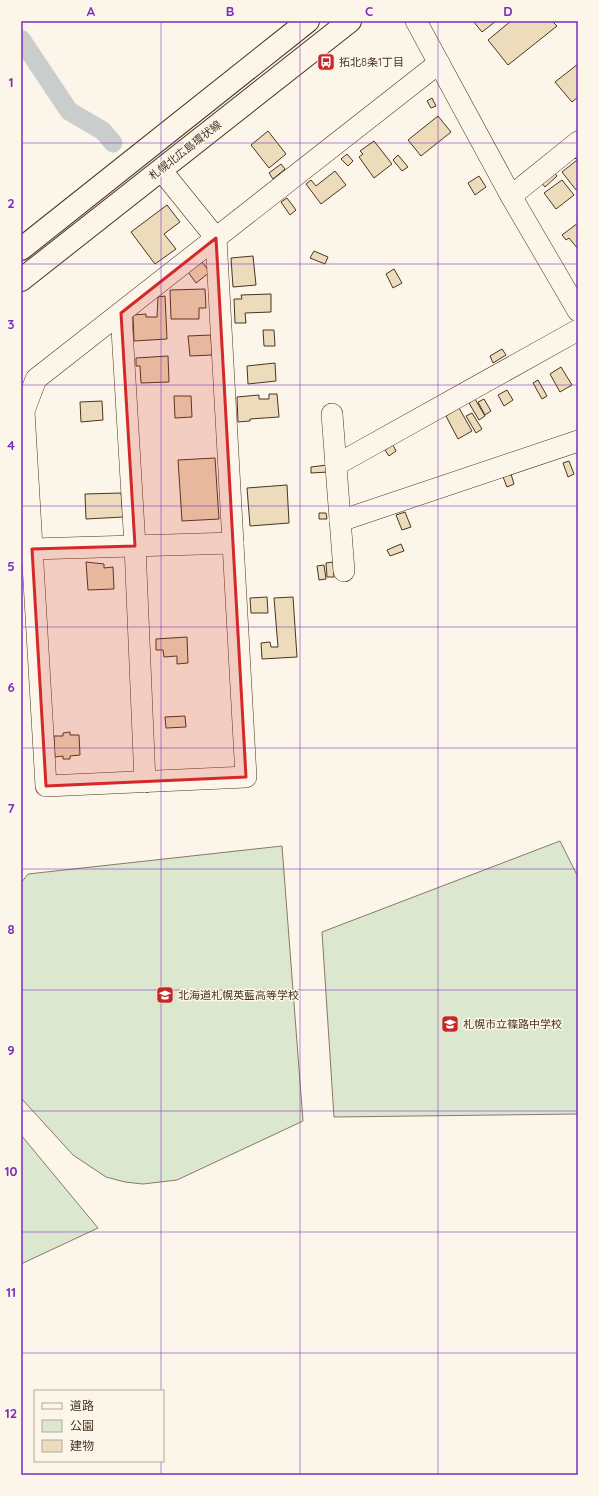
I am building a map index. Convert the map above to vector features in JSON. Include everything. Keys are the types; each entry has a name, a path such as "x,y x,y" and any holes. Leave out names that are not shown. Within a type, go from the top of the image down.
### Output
{"main road":[{"path":"21,249 308,21"},
{"name":"札幌北広島環状線","path":"21,280 350,21"}],"street":[{"path":"416,21 511,196 576,303"},
{"path":"160,170 216,238 246,777 46,786 26,550 24,411 36,379 121,313 216,238 439,63"},
{"path":"511,196 578,142"},
{"path":"121,313 135,546 145,782"},
{"path":"336,465 578,330"},
{"path":"332,414 344,571"},
{"path":"340,520 578,440"},
{"path":"26,550 233,543"}],"highlighted area":[{"path":"216,238 246,777 46,786 32,549 135,546 121,313"}],"green space":[{"name":"札幌市立篠路中学校","path":"560,841 578,877 578,1114 334,1117 322,932"},
{"name":"北海道札幌英藍高等学校","path":"282,846 303,1121 177,1180 143,1184 125,1182 106,1177 73,1155 21,1098 21,883 28,874"},
{"path":"21,1135 98,1228 21,1264"}],"building":[{"path":"473,21 496,21 482,32"},
{"path":"511,21 552,21 557,26 508,65 488,40"},
{"path":"578,64 578,97 572,102 555,82"},
{"path":"432,98 436,106 431,108 427,101"},
{"path":"438,116 451,132 421,156 408,140"},
{"path":"268,131 286,154 269,168 251,145"},
{"path":"374,141 392,164 374,178 359,157 363,154 360,151"},
{"path":"347,154 353,161 348,166 341,159"},
{"path":"578,154 578,189 576,190 562,172 577,160 574,157"},
{"path":"398,155 408,167 402,171 393,160"},
{"path":"281,164 285,169 273,179 269,173"},
{"path":"552,170 557,176 545,187 540,181"},
{"path":"335,171 346,185 321,204 306,184 311,180 316,186"},
{"path":"479,176 486,187 475,195 468,183"},
{"path":"562,180 574,195 556,209 544,193"},
{"path":"287,198 296,210 290,215 281,202"},
{"path":"167,205 180,222 164,234 176,249 155,264 131,232"},
{"path":"578,223 578,249 569,238 566,240 562,235"},
{"path":"314,251 328,257 325,264 310,258"},
{"path":"253,256 256,285 233,287 231,258"},
{"path":"202,262 210,272 196,283 188,272"},
{"path":"394,269 402,283 393,288 386,274"},
{"path":"205,289 206,308 199,308 199,319 171,319 170,290"},
{"path":"271,294 271,312 245,313 246,323 235,323 234,299 242,299 241,295"},
{"path":"165,296 167,339 134,341 133,315 146,314 146,317 157,317 158,297"},
{"path":"263,330 274,330 275,346 264,346"},
{"path":"211,335 212,355 190,356 188,336"},
{"path":"502,349 506,355 493,363 490,356"},
{"path":"168,356 169,382 141,383 140,366 136,366 136,358"},
{"path":"275,363 276,381 248,384 247,366"},
{"path":"561,367 572,385 560,392 550,374"},
{"path":"538,380 547,396 542,399 533,383"},
{"path":"507,390 513,400 504,406 498,395"},
{"path":"269,394 277,394 279,417 250,419 250,421 238,422 237,397 259,395 259,399 269,399"},
{"path":"174,396 191,396 192,417 175,418"},
{"path":"475,399 485,416 479,420 469,403"},
{"path":"484,399 491,411 485,415 478,402"},
{"path":"102,401 103,420 81,422 80,402"},
{"path":"459,408 472,431 458,439 446,416"},
{"path":"472,413 482,429 476,433 466,416"},
{"path":"393,445 396,451 389,456 385,450"},
{"path":"215,458 219,519 182,521 178,460"},
{"path":"569,461 574,474 568,477 563,463"},
{"path":"327,465 328,472 311,473 311,467"},
{"path":"511,474 514,484 507,487 503,477"},
{"path":"287,485 289,523 250,526 247,488"},
{"path":"121,493 123,517 86,519 85,494"},
{"path":"405,512 411,527 402,530 396,515"},
{"path":"319,513 326,513 327,519 319,519"},
{"path":"401,544 404,551 390,556 387,550"},
{"path":"86,562 104,564 104,568 113,567 114,589 88,590"},
{"path":"333,562 334,577 327,577 326,563"},
{"path":"324,565 326,579 319,580 317,566"},
{"path":"267,597 268,613 251,613 250,598"},
{"path":"293,597 297,657 262,659 261,643 270,642 271,647 278,647 274,598"},
{"path":"187,637 188,663 177,664 177,656 164,657 163,650 156,650 156,639"},
{"path":"185,716 186,727 166,728 165,717"},
{"path":"70,732 70,735 79,735 80,755 70,756 70,759 63,759 63,756 55,757 54,736 63,736 63,733"}],"waterway":[{"path":"21,39 69,111 103,131 113,143"}],"place":[{"name":"拓北8条1丁目","path":"326,62"},
{"name":"北海道札幌英藍高等学校","path":"165,995"},
{"name":"札幌市立篠路中学校","path":"450,1024"}]}
